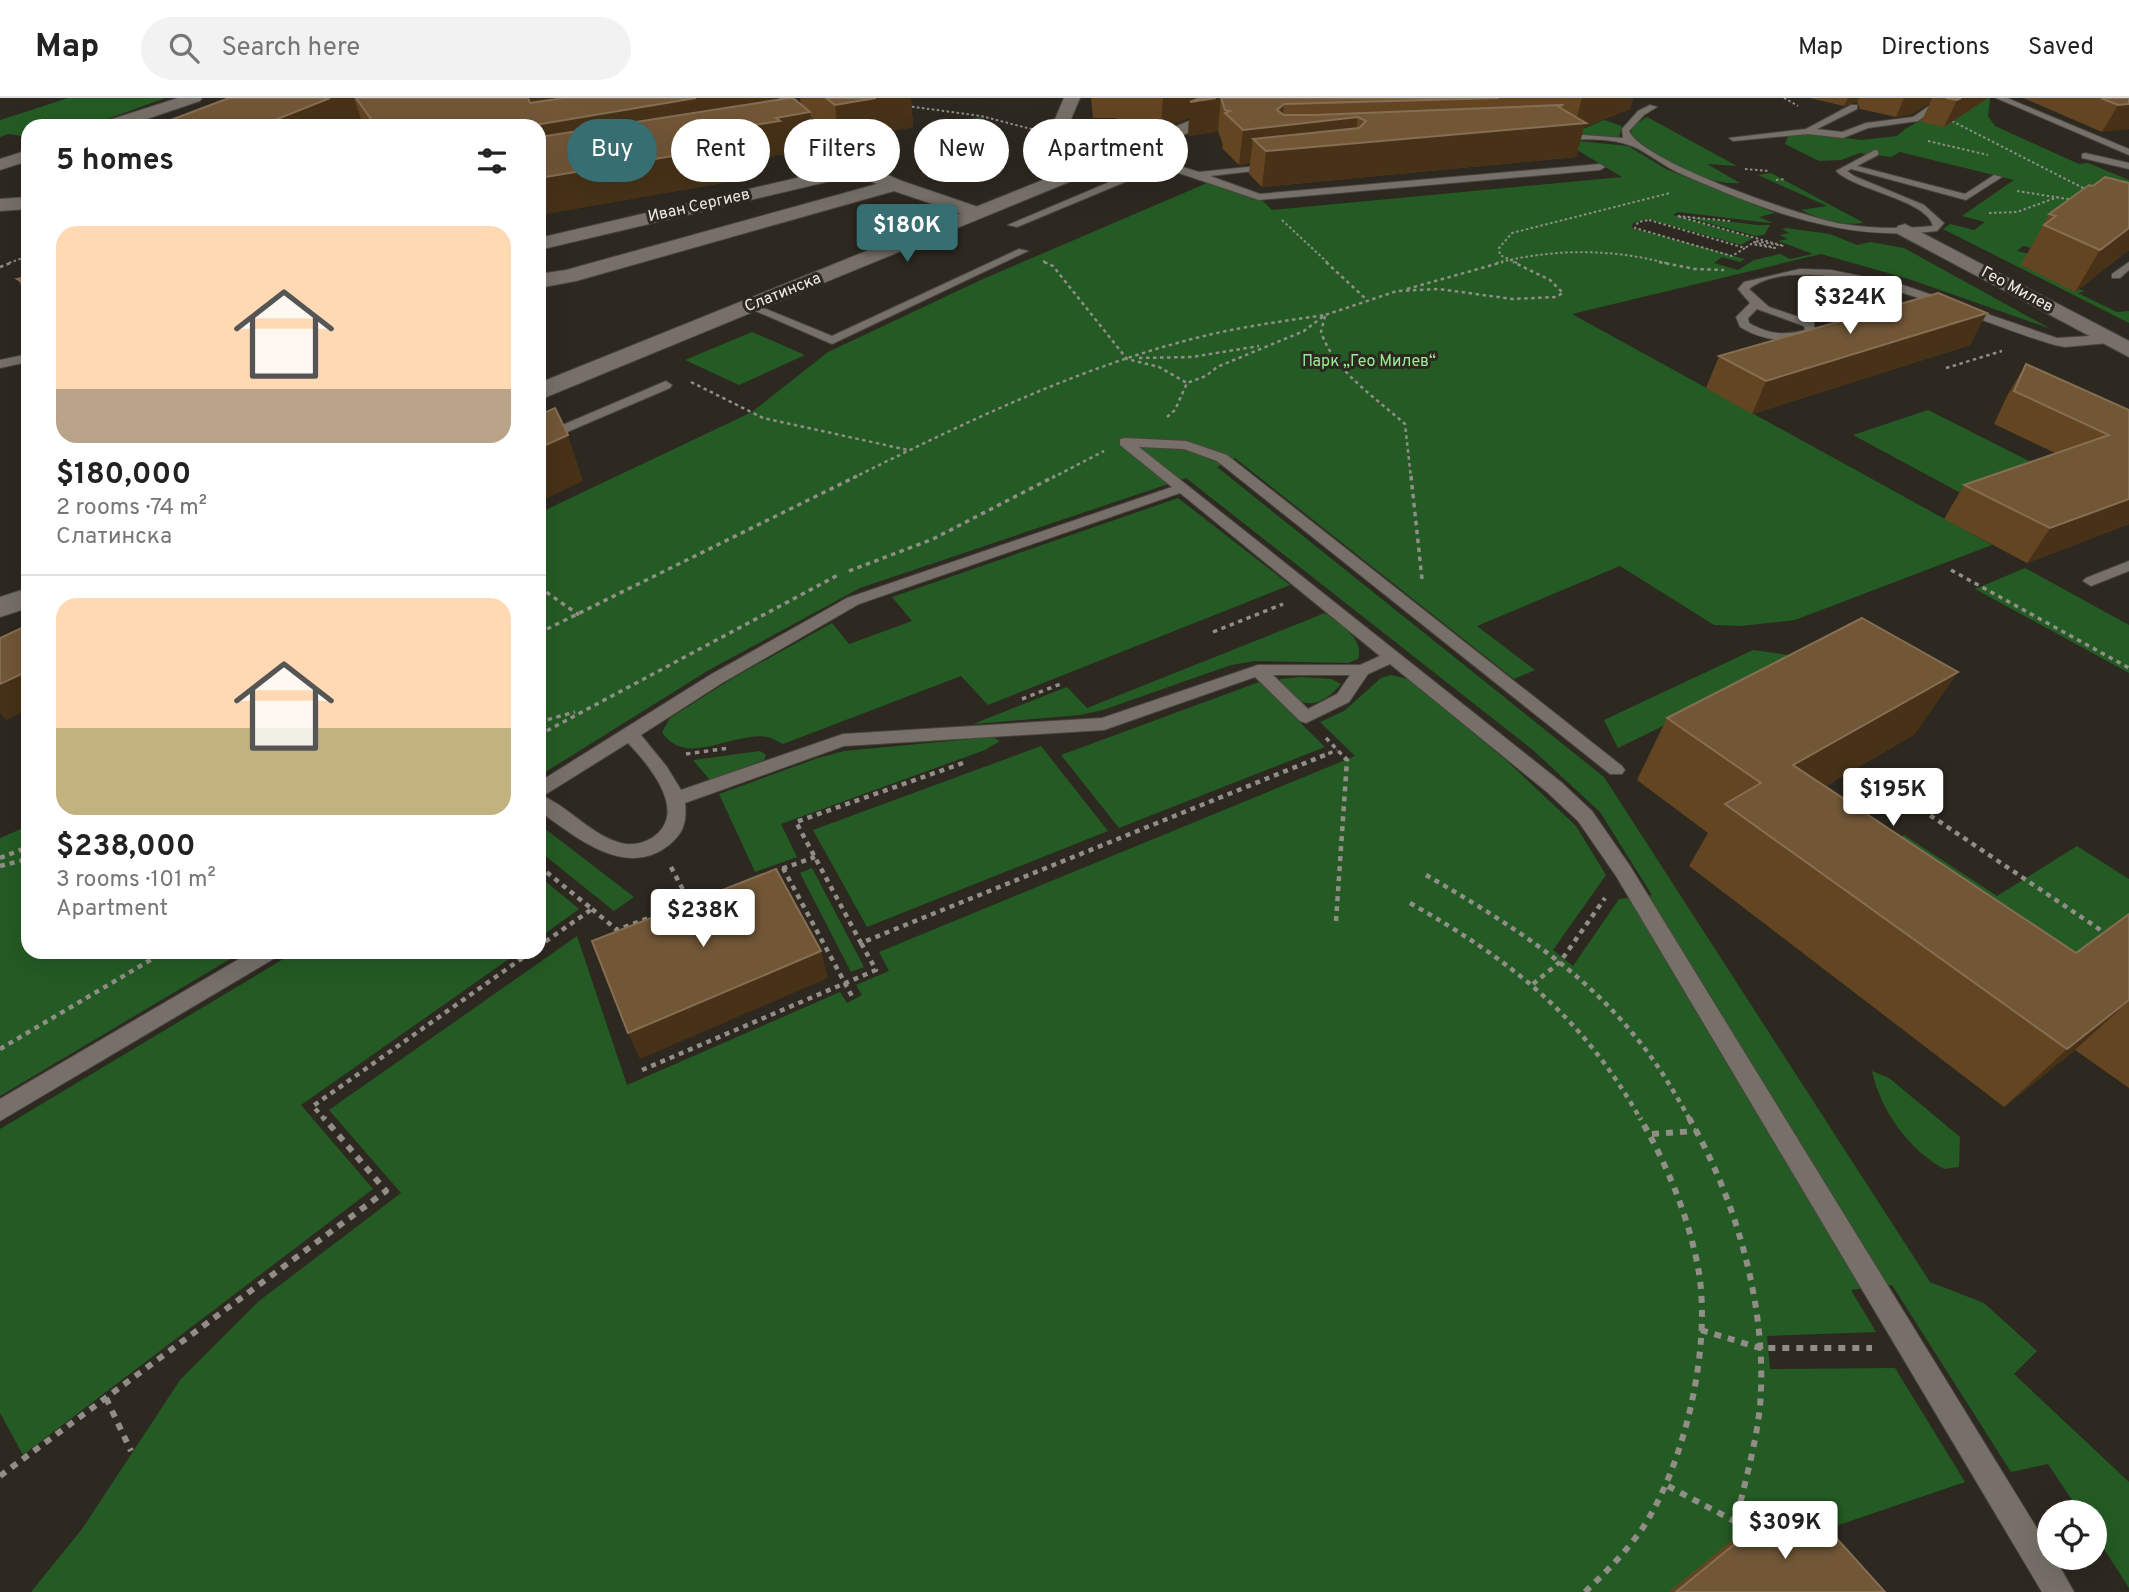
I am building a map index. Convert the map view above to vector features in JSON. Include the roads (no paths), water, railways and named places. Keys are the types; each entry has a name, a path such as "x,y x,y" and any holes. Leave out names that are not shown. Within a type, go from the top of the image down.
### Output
{"street":[{"path":"130,119 194,98"},
{"path":"774,98 799,119"},
{"path":"1063,119 1072,98"},
{"name":"Слатинска","path":"1188,127 1260,98"},
{"path":"773,125 784,123"},
{"path":"0,165 21,158"},
{"name":"Иван Сергиев","path":"546,242 803,182"},
{"path":"888,182 977,213"},
{"name":"Слатинска","path":"546,389 1052,182"},
{"path":"546,280 568,276 895,185"},
{"path":"0,205 21,204"},
{"name":"Гео Милев","path":"1906,231 2129,350"},
{"path":"0,608 21,600"}],"lane":[{"path":"2000,98 2129,152"},
{"path":"1733,138 1808,131 1843,135 1866,126 1915,119 1936,106"},
{"path":"1629,141 1625,131 1641,113 1653,107"},
{"path":"1808,131 1854,107"},
{"path":"1547,135 1629,141 1666,163 1727,190 1800,219 1851,231"},
{"path":"1783,223 1851,231 1937,228 1939,223 1935,217 1841,171 1875,153"},
{"path":"2085,156 2129,166"},
{"path":"1198,174 1278,166"},
{"path":"1188,171 1259,197 1600,167"},
{"path":"1848,167 1966,197 1997,177"},
{"path":"1013,225 1116,182"},
{"path":"750,306 832,340 1023,251"},
{"path":"2116,276 2129,265"},
{"path":"1756,303 1742,317 1744,325 1758,334 1780,339 1811,332 1810,324 1765,309 1743,289 1748,284 1788,273 1825,274 1905,291 2055,341 2065,343 2108,339"},
{"path":"0,365 21,360"},
{"path":"546,437 666,385"},
{"path":"1616,770 1222,458 1186,445 1125,442 1394,656 1554,787 1585,816 1623,872 2059,1592"},
{"path":"546,787 716,680 853,601 1182,488"},
{"path":"2091,581 2129,566"},
{"path":"676,800 843,740 1090,722 1104,724 1258,670 1362,670 1394,656"},
{"path":"1258,670 1306,717 1343,698 1362,670"},
{"path":"546,807 599,841 625,851 640,850 669,836 678,817 676,800 654,759 630,734"},
{"path":"0,1111 256,959"}],"park label":[{"name":"Парк „Гео Милев“","path":"1369,362"}]}
